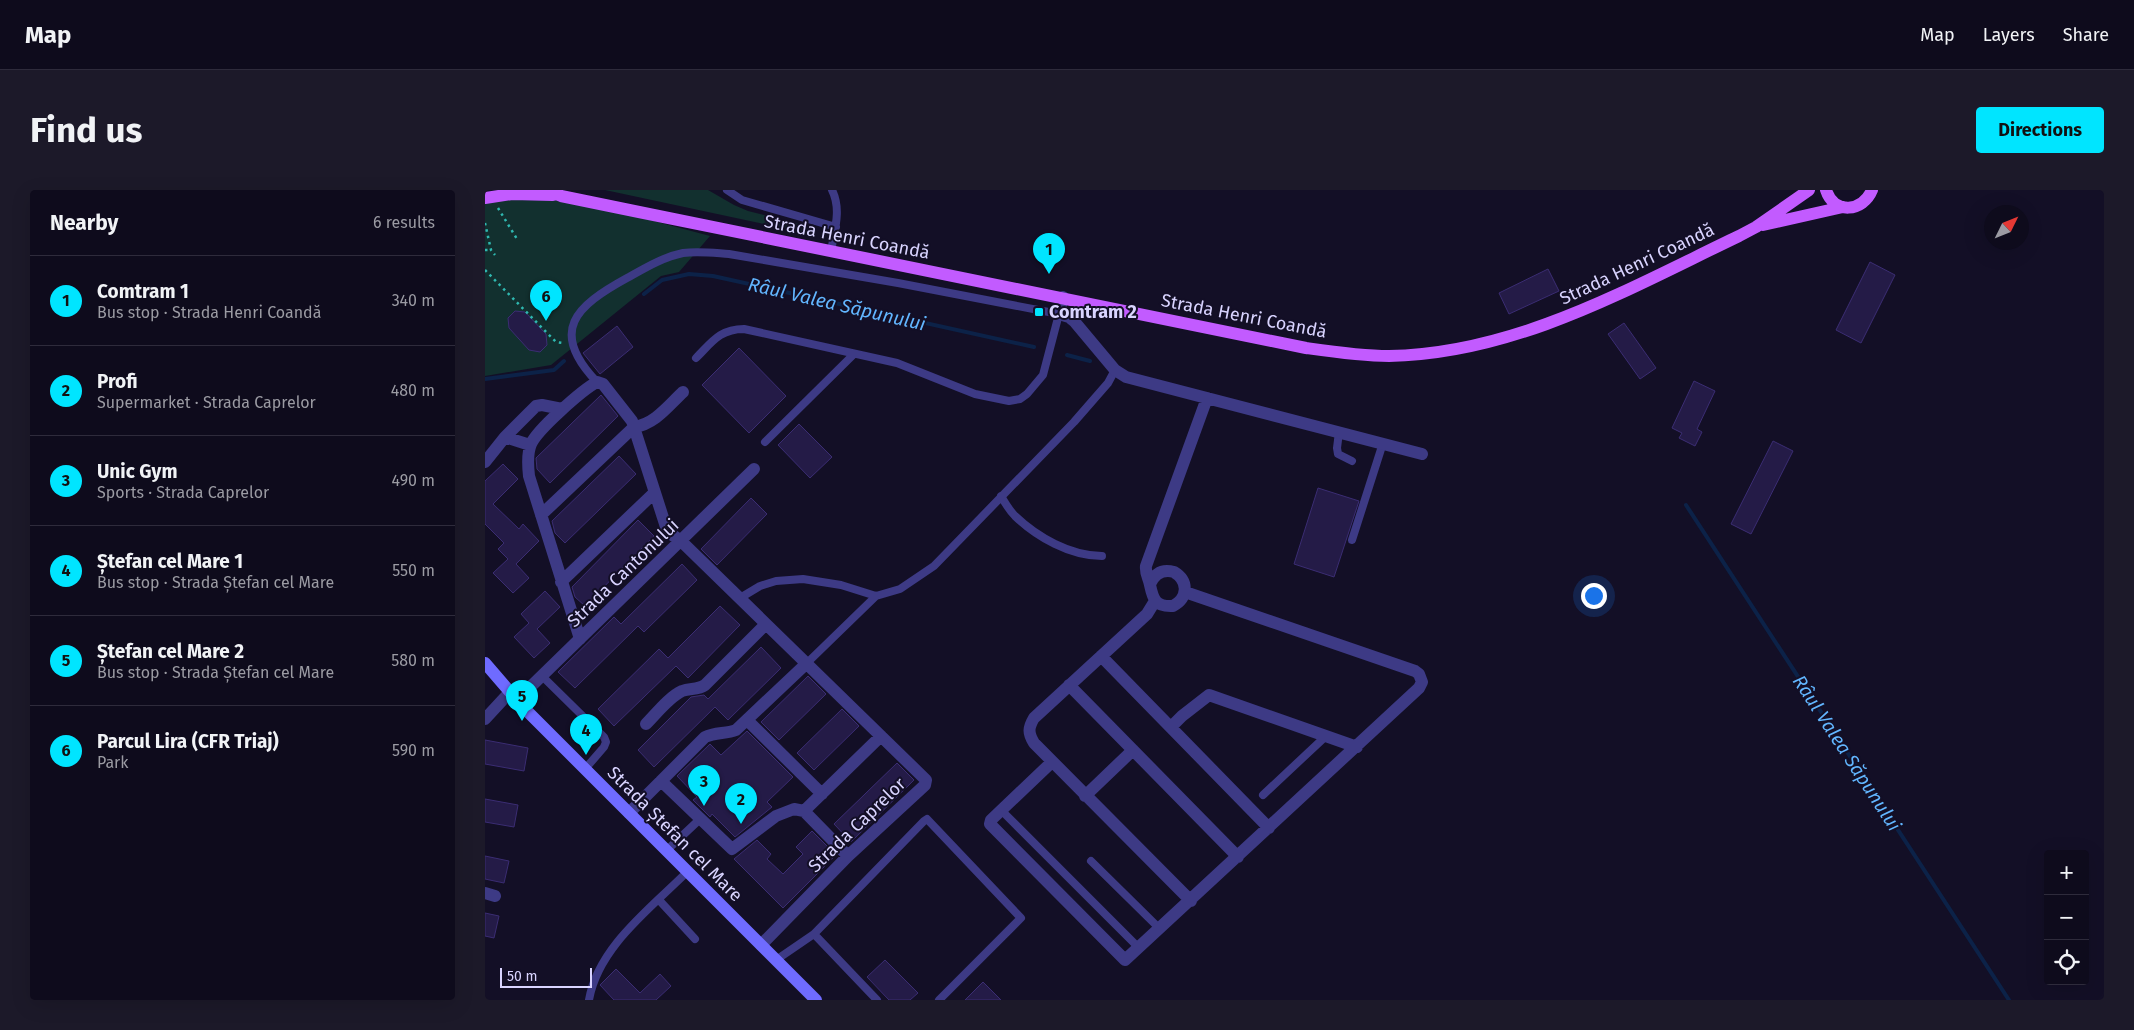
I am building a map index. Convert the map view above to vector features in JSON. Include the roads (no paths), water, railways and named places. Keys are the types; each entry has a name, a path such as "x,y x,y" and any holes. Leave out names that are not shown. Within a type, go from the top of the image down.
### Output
{"main road":[{"name":"Strada Henri Coandă","path":"545,190 561,196 831,252 1306,348 1359,355 1417,354 1458,349 1511,336 1555,322 1612,297 1756,226 1809,190"},
{"path":"1825,190 1830,199 1843,207"},
{"name":"Strada Henri Coandă","path":"1756,226 1843,207 1850,208 1864,203 1872,190"},
{"name":"Strada Henri Coandă","path":"489,197 512,194 561,196"},
{"name":"Strada Ștefan cel Mare","path":"485,663 513,697 776,960 811,998"}],"street":[{"path":"1063,298 1059,314 1075,321 1115,370 1126,377 1422,454"},
{"path":"580,639 529,476 530,445 562,409 597,382 603,384 624,409 634,427 654,493 666,527 671,534 681,541 881,736 804,811"},
{"path":"541,515 634,427 649,423 683,392"},
{"path":"1150,584 1157,574 1162,571 1174,572 1183,580 1185,592 1182,598 1173,606 1160,605 1155,601 1150,590 1150,584 1145,572 1207,398"},
{"path":"485,462 505,437 536,406 542,405 562,409"},
{"path":"505,437 530,445"},
{"name":"Strada Cantonului","path":"513,697 542,676 754,469"},
{"path":"561,582 654,493"},
{"path":"1052,762 991,820 990,824 992,829 1123,959 1127,960 1357,747 1419,688 1422,682 1419,674 1415,671 1185,592"},
{"path":"1155,601 1147,614 1034,718 1029,728 1029,736 1085,796 1191,901"},
{"path":"646,724 676,695 683,691 701,688 705,685 766,624"},
{"path":"1101,656 1269,828"},
{"path":"629,813 705,737 712,733 729,733 747,720 807,663"},
{"path":"1069,686 1238,857"},
{"path":"1171,727 1209,695 1357,747"},
{"path":"485,719 513,697"},
{"path":"747,720 822,794"},
{"name":"Strada Caprelor","path":"761,945 848,856 925,785 926,780 923,776 881,736"},
{"path":"1085,796 1133,750"},
{"path":"661,781 699,820 733,850 758,829 787,810 794,809 804,811 848,856"}],"lane":[{"path":"727,190 742,200 835,227"},
{"path":"831,190 836,198 837,210 831,252"},
{"path":"597,382 579,362 571,344 571,334 579,314 587,303 599,294 660,260 682,253 729,254 898,283 1059,314 1043,376 1027,394 1020,399 1009,401 975,394 897,363 743,329 731,329 721,334 696,358"},
{"path":"765,442 854,354"},
{"path":"807,663 876,596 901,589 933,566 1084,410 1108,383 1115,370"},
{"path":"1339,432 1338,454 1352,461"},
{"path":"1352,540 1383,443"},
{"path":"1001,496 1014,515 1043,537 1069,551 1102,556"},
{"path":"740,598 760,586 776,581 803,579 841,585 876,596"},
{"path":"542,676 604,737 606,742 604,747 585,769"},
{"path":"1263,795 1326,736"},
{"path":"1001,810 1139,948"},
{"path":"666,851 699,820"},
{"path":"776,960 814,934 924,820 927,820 1021,918 1020,922 939,1000"},
{"path":"1091,861 1160,929"},
{"path":"589,1000 592,987 601,967 624,936 687,872"},
{"path":"659,900 695,939"},
{"path":"814,934 877,1000"}],"waterway":[{"name":"Râul Valea Săpunului","path":"644,294 662,280 689,274 713,276 1034,347"},
{"name":"Râul Valea Săpunului","path":"1067,355 1090,361"},
{"name":"Râul Valea Săpunului","path":"485,379 554,370 564,361"},
{"name":"Râul Valea Săpunului","path":"1686,505 2009,1000"}],"place":[{"name":"Comtram 1","path":"1049,274"},
{"name":"Comtram 2","path":"1039,312"},
{"name":"Parcul Lira (CFR Triaj)","path":"546,321"},
{"name":"Ștefan cel Mare 2","path":"522,721"},
{"name":"Ștefan cel Mare 1","path":"586,755"},
{"name":"Unic Gym","path":"704,806"},
{"name":"Profi","path":"741,824"}]}
